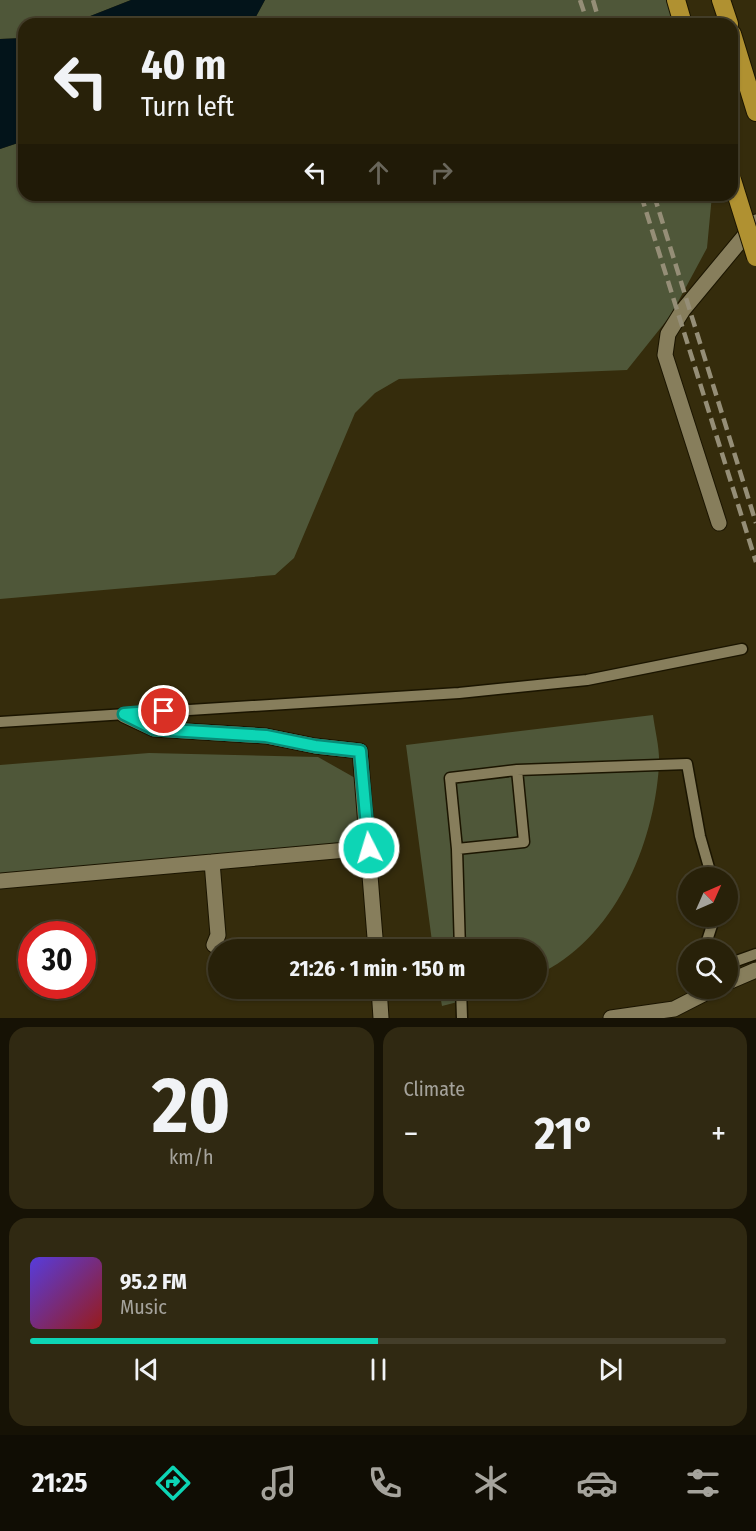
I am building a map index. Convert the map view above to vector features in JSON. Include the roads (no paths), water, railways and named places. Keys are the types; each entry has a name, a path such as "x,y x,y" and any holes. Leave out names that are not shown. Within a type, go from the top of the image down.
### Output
{"highway":[{"path":"676,0 681,18"},
{"path":"721,0 727,18"},
{"path":"738,54 756,112"},
{"path":"738,199 756,256"}],"street":[{"path":"719,523 665,355 668,334 683,310 756,222"},
{"path":"124,714 154,729 266,736 315,746 360,751 375,939"},
{"path":"0,881 369,848"},
{"path":"212,862 218,935 216,939"},
{"path":"738,978 756,970"},
{"path":"380,999 381,1018"},
{"path":"611,1018 674,1009 694,999"}],"lane":[{"path":"0,722 459,693 587,680 742,649"},
{"path":"460,939 457,849 450,778 517,770 687,764 700,836 709,867"},
{"path":"457,849 524,842 517,770"},
{"path":"738,960 756,954"},
{"path":"461,999 462,1018"}],"railway":[{"path":"580,0 586,18"},
{"path":"593,0 598,18"},
{"path":"643,201 756,562"},
{"path":"656,201 756,523"}]}
